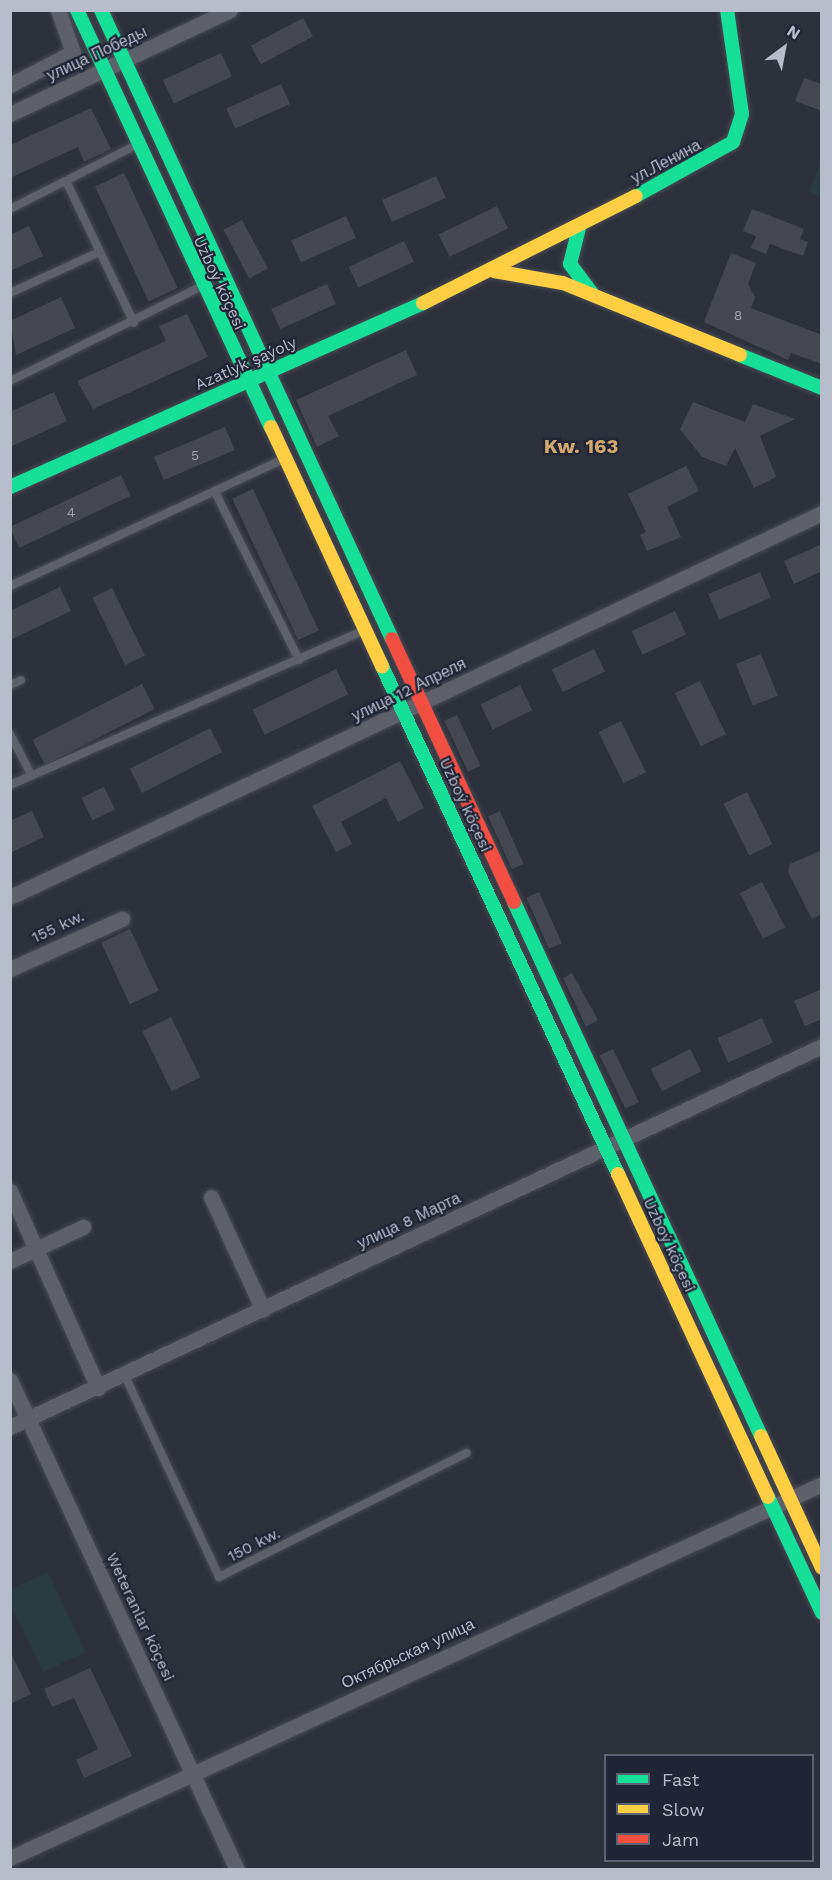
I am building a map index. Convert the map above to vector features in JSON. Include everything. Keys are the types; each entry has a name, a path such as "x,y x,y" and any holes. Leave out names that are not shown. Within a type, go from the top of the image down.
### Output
{"street":[{"path":"10,85 73,52 58,10"},
{"name":"Uzboý köçesi","path":"76,10 136,145 363,632 404,713 822,1613"},
{"name":"Uzboý köçesi","path":"100,10 621,1142 822,1568"},
{"name":"улица Победы","path":"10,114 230,10"},
{"name":"ул.Ленина","path":"494,271 579,228 733,142 742,114 728,10"},
{"path":"579,228 570,264 594,295"},
{"path":"494,271 553,281 594,295 822,388"},
{"name":"Azatlyk şaýoly","path":"10,487 494,271"},
{"name":"улица 12 Апреля","path":"10,897 404,713 822,513"},
{"name":"155 kw.","path":"10,969 122,919"},
{"name":"улица 8 Марта","path":"10,1427 125,1376 822,1046"},
{"path":"10,1191 98,1388"},
{"path":"211,1197 263,1310"},
{"path":"10,1261 83,1227"},
{"name":"Weteranlar köçesi","path":"10,1380 237,1869"},
{"name":"Октябрьская улица","path":"10,1858 822,1484"}],"lane":[{"path":"10,209 67,183 136,145"},
{"path":"67,183 134,323"},
{"path":"10,293 99,252"},
{"path":"10,381 134,323 202,286"},
{"path":"10,586 284,459"},
{"path":"215,492 300,660"},
{"path":"10,786 363,632"},
{"path":"10,685 21,680"},
{"path":"10,734 32,776"},
{"name":"150 kw.","path":"125,1376 219,1577 467,1453"}],"shaded area":[{"path":"821,160 822,197 809,192"},
{"path":"48,1572 86,1652 43,1672 11,1606 11,1589"}],"building":[{"path":"303,18 313,37 261,64 251,46"},
{"path":"221,53 232,77 174,104 163,80"},
{"path":"804,78 822,84 822,111 795,101"},
{"path":"281,84 290,104 235,129 226,108"},
{"path":"91,108 111,149 84,162 78,147 10,178 10,145"},
{"path":"124,173 178,288 149,302 95,187"},
{"path":"436,176 446,198 392,222 382,200"},
{"path":"497,206 508,228 450,257 439,234"},
{"path":"752,209 804,229 800,239 808,242 803,256 770,244 766,254 751,248 756,236 743,231"},
{"path":"346,216 356,238 301,262 291,240"},
{"path":"242,220 268,269 249,278 223,230"},
{"path":"29,226 43,256 10,271 10,235"},
{"path":"404,241 414,262 358,288 349,267"},
{"path":"731,253 756,263 748,284 755,297 751,308 822,335 822,364 791,353 788,360 704,322"},
{"path":"327,284 336,304 280,329 271,309"},
{"path":"61,297 75,328 16,355 10,321"},
{"path":"187,314 208,357 93,409 77,381 166,341 159,326"},
{"path":"406,350 417,375 328,416 339,436 317,447 296,400"},
{"path":"54,392 67,421 10,447 10,412"},
{"path":"693,402 745,422 753,404 795,419 760,436 776,477 754,488 735,448 726,466 702,457 680,429"},
{"path":"225,427 235,450 164,480 154,457"},
{"path":"686,466 699,491 667,507 681,537 647,551 640,535 646,532 628,494"},
{"path":"121,475 131,496 19,548 10,527"},
{"path":"253,489 319,630 298,640 232,499"},
{"path":"822,544 822,571 794,584 784,561"},
{"path":"760,572 771,598 719,620 708,594"},
{"path":"60,587 71,611 10,640 10,611"},
{"path":"112,588 145,655 125,665 92,598"},
{"path":"675,611 686,635 642,655 631,631"},
{"path":"594,649 605,671 563,692 552,670"},
{"path":"761,654 778,696 753,706 736,664"},
{"path":"336,669 348,694 265,735 252,710"},
{"path":"700,681 726,734 701,746 675,693"},
{"path":"142,684 155,709 45,765 32,740"},
{"path":"520,685 532,710 493,729 480,704"},
{"path":"457,715 481,766 468,772 444,721"},
{"path":"621,721 646,772 624,783 599,732"},
{"path":"210,728 222,752 142,793 130,769"},
{"path":"400,761 424,808 398,822 386,798 341,822 352,844 336,852 312,806"},
{"path":"104,787 115,809 92,820 82,798"},
{"path":"747,792 772,844 749,856 724,803"},
{"path":"32,811 44,837 10,853 10,821"},
{"path":"500,811 524,864 512,869 488,816"},
{"path":"822,850 822,914 812,919 788,872 790,864"},
{"path":"762,882 785,927 763,939 740,893"},
{"path":"539,892 562,943 549,949 526,898"},
{"path":"130,929 159,991 130,1004 101,943"},
{"path":"572,973 598,1020 586,1027 563,978"},
{"path":"822,989 822,1019 805,1026 794,1001"},
{"path":"171,1017 200,1077 172,1091 142,1031"},
{"path":"762,1018 773,1043 728,1063 717,1038"},
{"path":"613,1049 639,1102 625,1109 600,1056"},
{"path":"690,1049 701,1071 662,1091 651,1069"},
{"path":"10,1651 31,1694 10,1704"},
{"path":"90,1668 132,1756 84,1778 76,1760 98,1749 74,1698 52,1707 44,1689"}],"traffic: fast":[{"path":"77,10 271,427"},
{"path":"101,10 392,639"},
{"path":"636,196 733,142 742,114 727,10"},
{"path":"579,228 570,264 592,293"},
{"path":"10,487 423,303"},
{"path":"740,355 822,388"},
{"path":"382,666 618,1174"},
{"path":"514,902 761,1436"},
{"path":"768,1497 822,1613"}],"traffic: slow":[{"path":"423,303 636,196"},
{"path":"494,271 563,283 740,355"},
{"path":"271,427 382,666"},
{"path":"618,1174 768,1497"},
{"path":"761,1436 822,1568"}],"traffic: jam":[{"path":"392,639 514,902"}],"district":[{"name":"Kw. 163","path":"581,446"}]}
